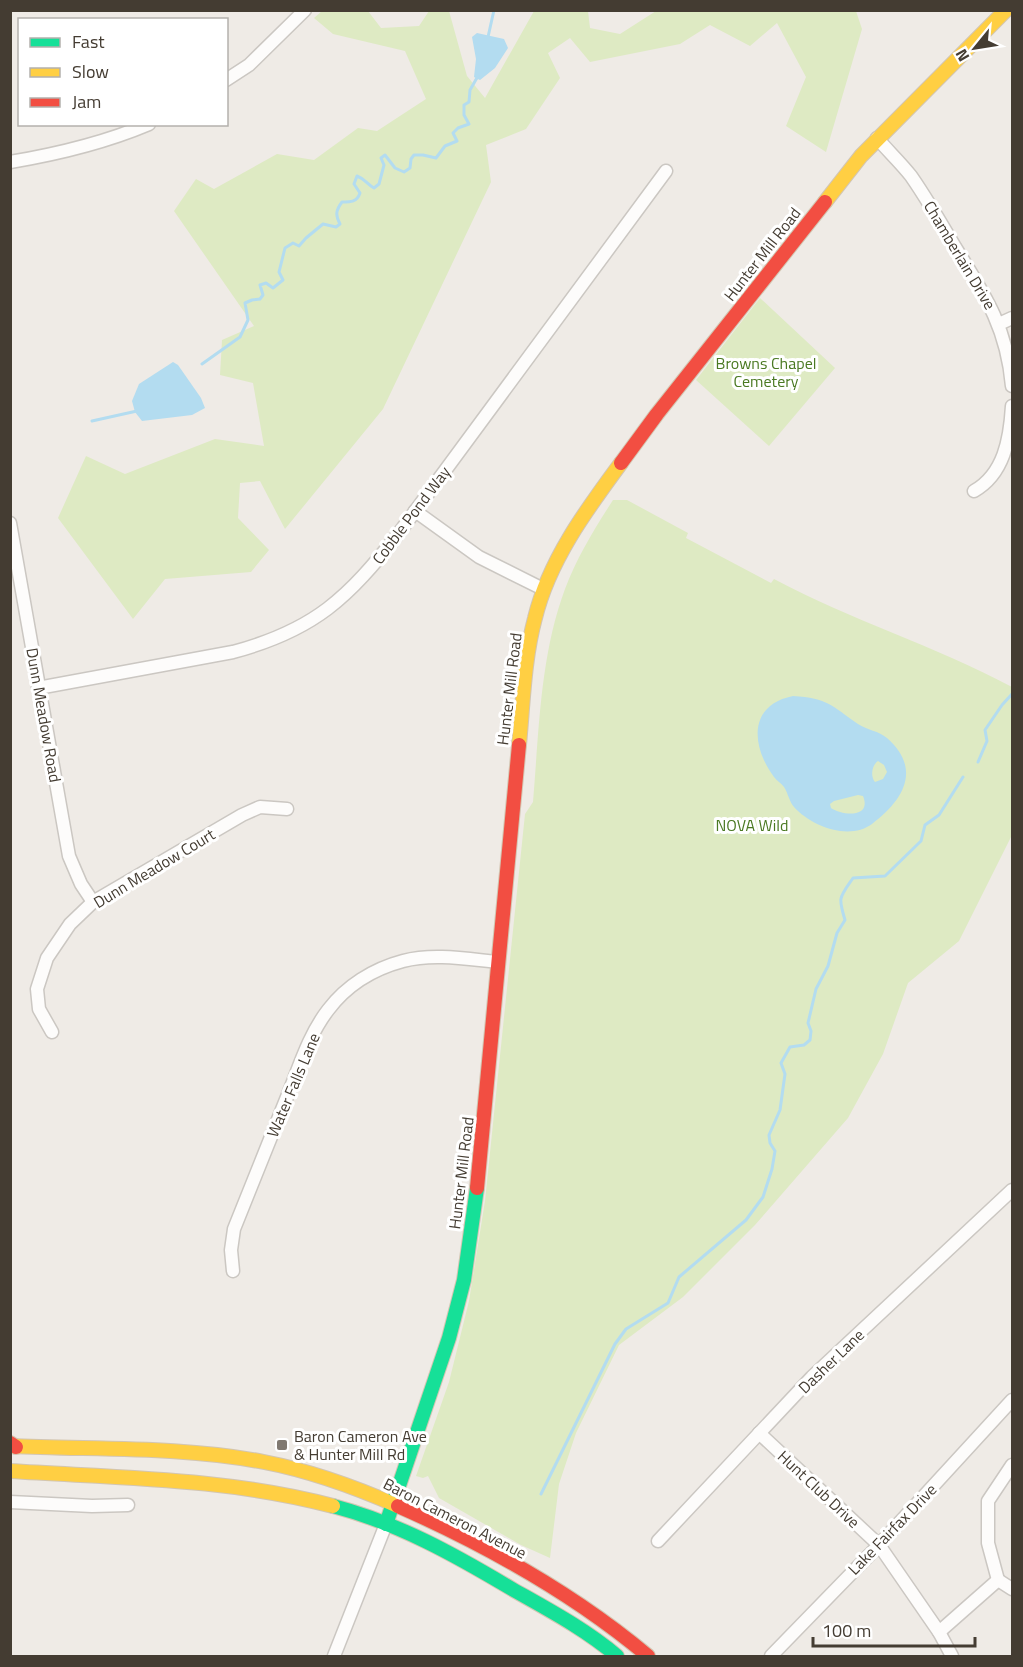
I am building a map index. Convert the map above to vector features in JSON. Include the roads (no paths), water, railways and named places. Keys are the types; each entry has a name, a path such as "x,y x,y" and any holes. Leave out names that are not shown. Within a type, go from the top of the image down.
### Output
{"main road":[{"name":"Hunter Mill Road","path":"386,1524 449,1338 464,1280 476,1192 526,666 543,589 591,504 657,414 803,227 877,138 1006,10"},
{"name":"Baron Cameron Avenue","path":"12,1445 225,1456 262,1462 357,1488 451,1532 565,1595 603,1619 648,1656"},
{"name":"Baron Cameron Avenue","path":"10,1472 213,1484 297,1497 358,1512 468,1562 584,1630 617,1656"}],"street":[{"path":"228,79 249,65 304,10"},
{"path":"10,162 66,152 116,138 143,126"},
{"name":"Chamberlain Drive","path":"877,138 925,196 986,297 999,324 1011,366 1012,386"},
{"name":"Cobble Pond Way","path":"38,688 233,652 282,636 319,616 341,598 370,570 415,511 666,171"},
{"path":"999,324 1012,318"},
{"path":"974,491 988,482 998,469 1010,431 1012,406"},
{"path":"415,511 479,557 543,589"},
{"name":"Dunn Meadow Road","path":"10,523 69,856 81,884 93,902"},
{"name":"Dunn Meadow Court","path":"51,1032 37,1004 39,981 55,945 70,924 93,902 242,815 260,807 287,809"},
{"name":"Water Falls Lane","path":"233,1271 231,1250 234,1228 308,1045 328,1010 354,984 379,970 404,960 443,957 498,962"},
{"name":"Dasher Lane","path":"658,1541 812,1377 1012,1190"},
{"name":"Lake Fairfax Drive","path":"771,1656 879,1545 1012,1400"},
{"name":"Hunt Club Drive","path":"759,1433 879,1545 939,1632"},
{"path":"1012,1465 988,1501 988,1543 998,1580 1012,1589"},
{"path":"10,1502 92,1506 128,1505"},
{"path":"334,1656 386,1524"},
{"path":"939,1632 998,1580"},
{"path":"939,1632 952,1656"},
{"path":"939,1632 961,1656"}],"water":[{"path":"477,33 504,39 508,48 495,68 480,80 474,77 476,59 472,37"},
{"path":"173,362 178,365 201,398 205,408 192,415 142,421 135,412 132,401 139,384"},
{"path":"793,696 822,701 862,726 887,738 904,761 906,773 905,784 893,805 872,824 852,831 831,829 801,814 794,807 784,787 766,765 758,740 761,717 778,701","holes":["878,761 884,765 887,772 883,779 875,782 872,771","858,795 863,796 865,803 860,812 849,814 831,808 830,804 834,801"]}],"waterway":[{"path":"488,37 494,10"},
{"path":"202,364 240,337 248,320 245,303 260,299 263,295 260,285 266,283 273,288 283,280 279,272 285,248 293,243 299,246 323,224 336,227 340,224 337,210 342,202 351,202 359,196 360,193 354,184 357,176 374,188 379,184 384,165 381,158 385,155 395,168 404,172 410,168 414,155 436,158 445,146 457,141 453,133 458,128 469,124 464,115 464,105 469,102 470,90 478,76"},
{"path":"92,421 137,411"},
{"path":"978,762 987,741 985,730 1012,694"},
{"path":"541,1494 615,1344 626,1329 668,1303 679,1277 746,1220 763,1197 775,1151 770,1143 769,1135 780,1110 785,1074 781,1063 790,1047 804,1045 810,1040 811,1031 808,1023 816,989 828,966 837,933 845,920 841,907 841,898 845,890 853,878 885,876 921,841 925,825 939,815 963,777"}],"place":[{"name":"Baron Cameron Ave & Hunter Mill Rd","path":"282,1445"}],"park label":[{"name":"Browns Chapel Cemetery","path":"766,372"},
{"name":"NOVA Wild","path":"752,825"}]}
